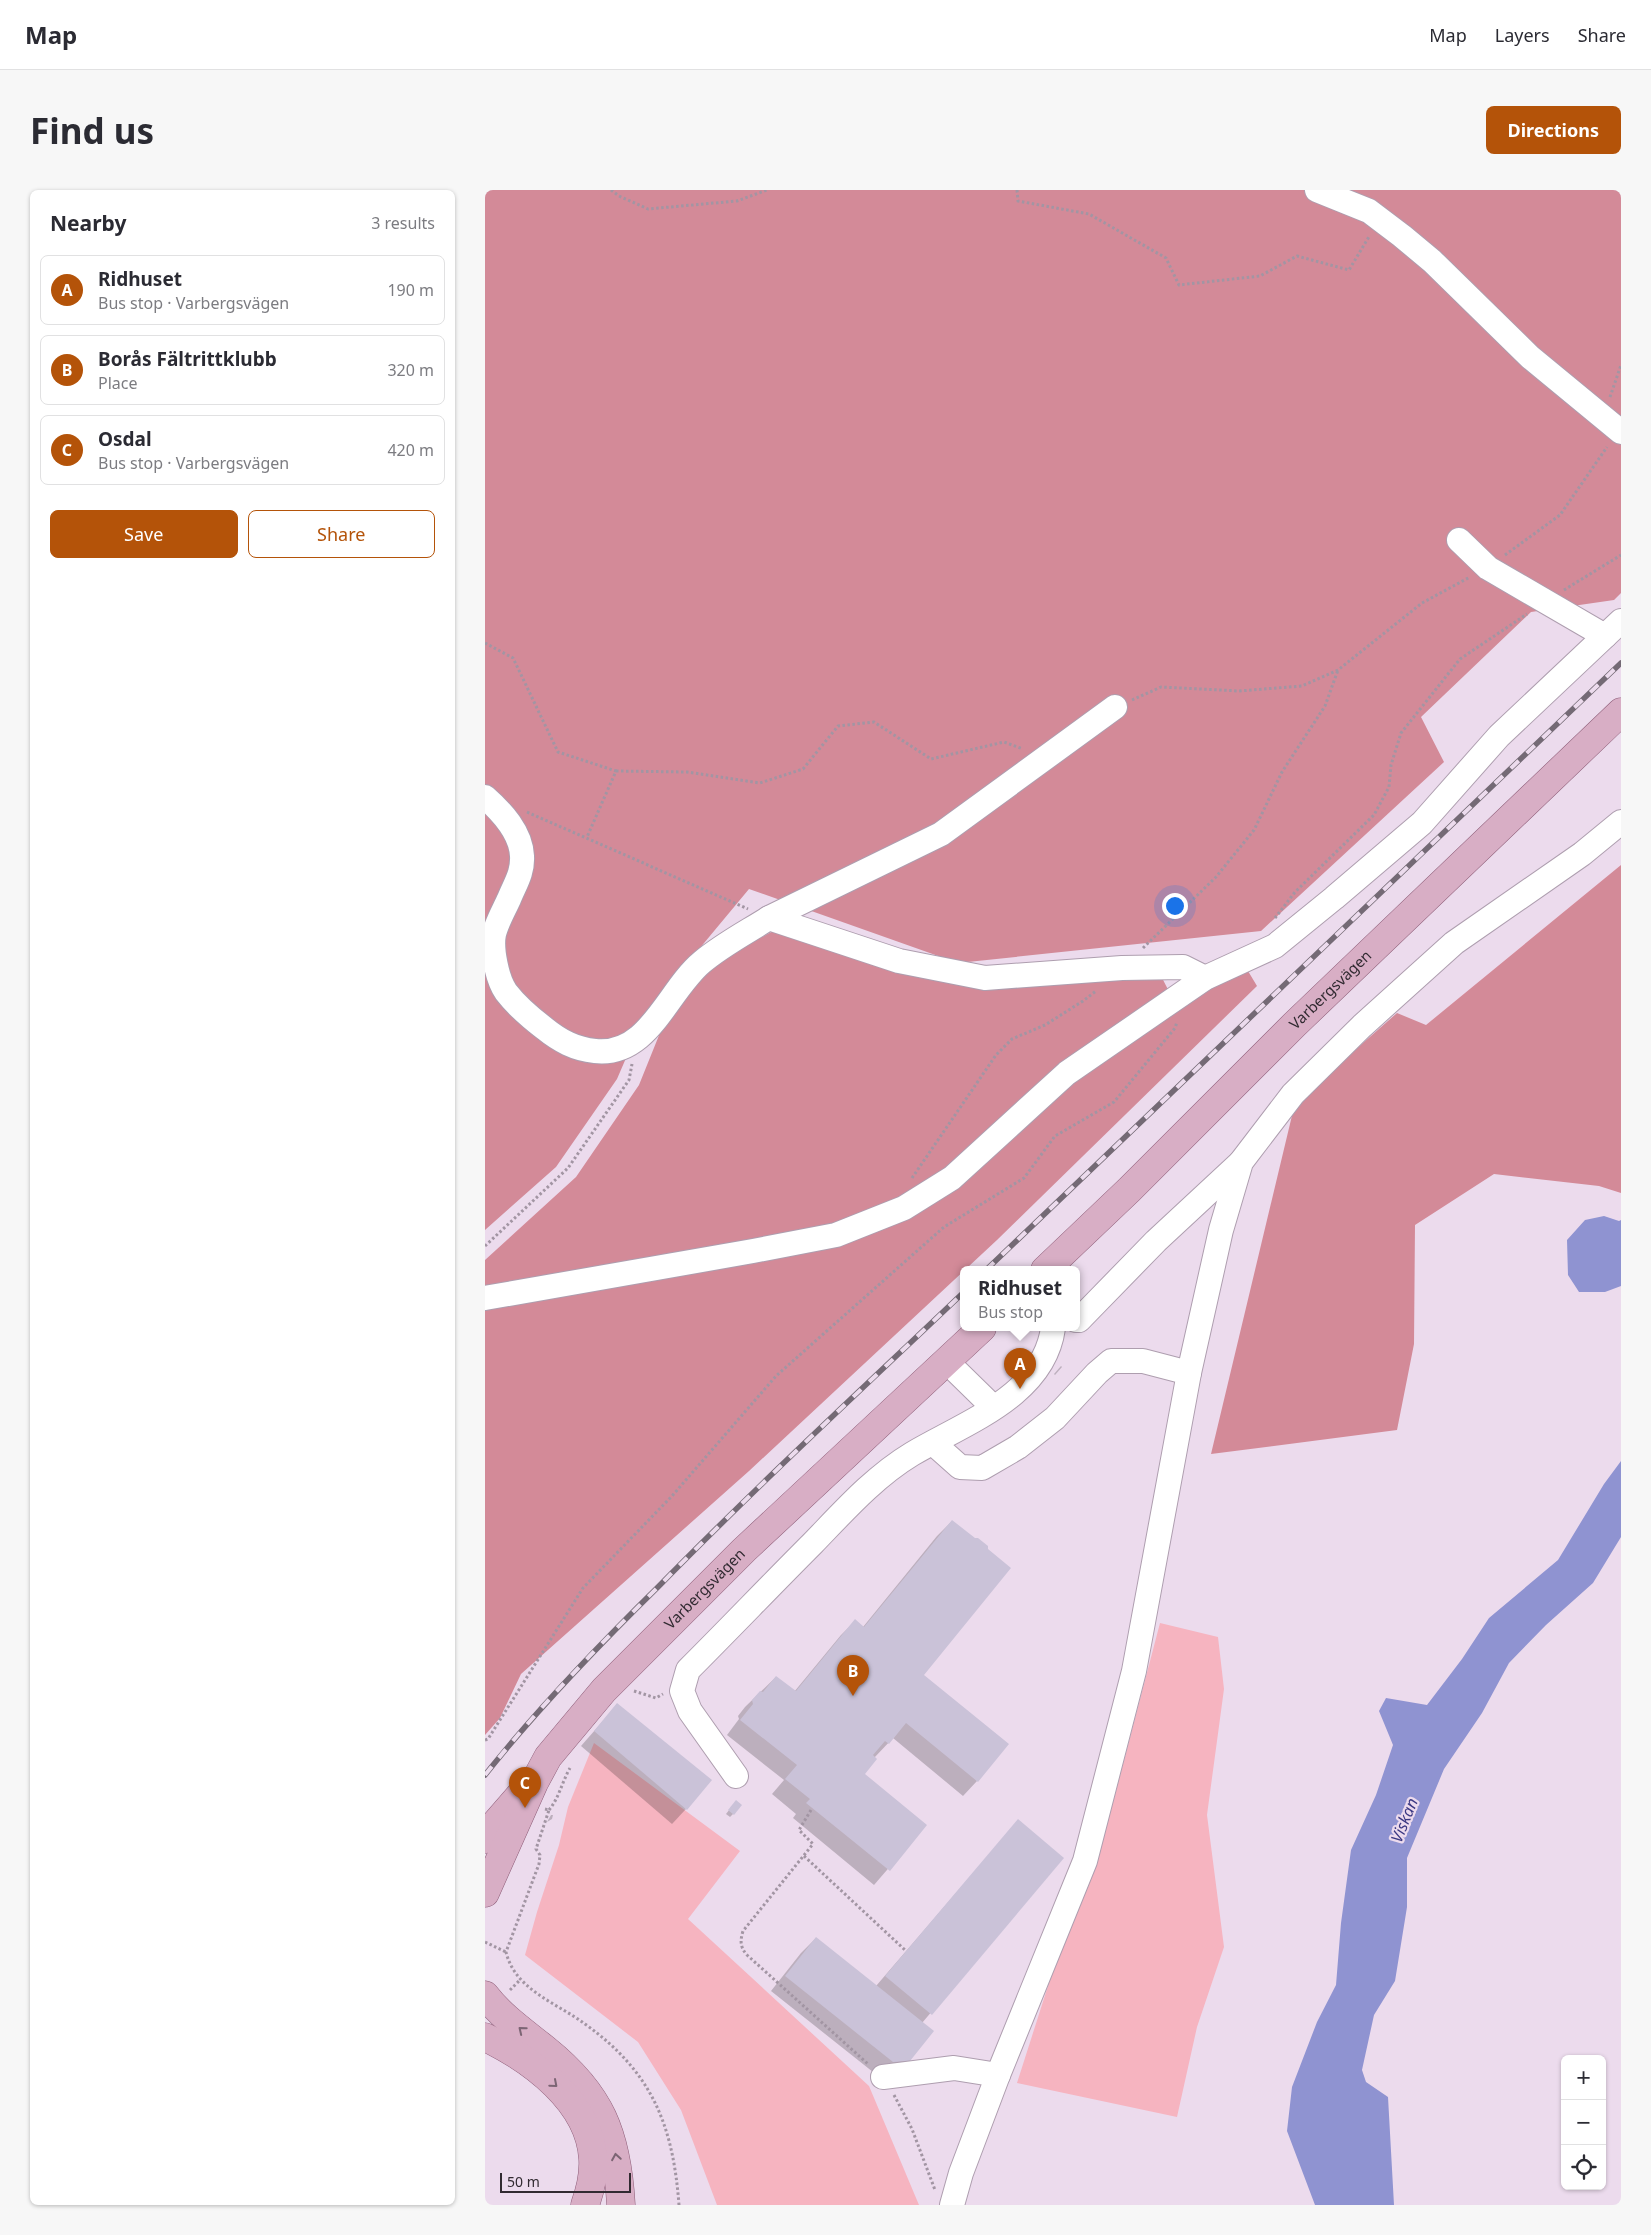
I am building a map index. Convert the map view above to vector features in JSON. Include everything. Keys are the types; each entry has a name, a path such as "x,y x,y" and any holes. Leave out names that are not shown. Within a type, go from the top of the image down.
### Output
{"main road":[{"name":"Varbergsvägen","path":"1049,1266 1136,1183 1294,1025 1621,712"},
{"name":"Varbergsvägen","path":"485,1893 534,1783 548,1757 604,1690 700,1593 980,1331"},
{"path":"485,1839 519,1795 534,1783"},
{"path":"485,1995 494,2007 560,2061 586,2088 602,2112 615,2150 621,2205"},
{"path":"485,2038 503,2046 553,2082 578,2112 587,2134 593,2159 592,2181 585,2205"}],"street":[{"path":"1317,190 1369,211 1431,260 1530,357 1615,426"},
{"path":"485,1298 753,1252 836,1235 904,1208 952,1178 1067,1073 1196,984 1275,946 1422,823 1499,736 1613,629 1547,601 1488,568 1459,540"},
{"path":"485,797 503,814 514,831 522,855 520,875 494,934 494,957 505,991 535,1021 560,1041 583,1050 607,1053 623,1048 635,1041 646,1031 701,962 769,918 941,834 1115,707"},
{"path":"1080,1319 1156,1241 1241,1162 1293,1094 1362,1026 1447,950 1582,854 1621,822"},
{"path":"769,918 899,961 985,978 1122,968 1183,967 1196,984"},
{"path":"952,2204 961,2173 998,2075 1085,1861 1134,1671 1189,1373 1221,1230 1241,1162"},
{"path":"736,1776 689,1711 682,1691 688,1670 870,1485 911,1454 933,1443 1020,1389 1043,1361 1051,1343 1053,1331"},
{"path":"946,1361 993,1407"},
{"path":"933,1443 960,1467 982,1468 1018,1448 1055,1418 1097,1372 1111,1361 1143,1362 1189,1373"},
{"path":"883,2077 954,2068 998,2075"}],"path":[{"path":"611,190 619,196 648,209 737,201 767,190"},
{"path":"1017,190 1018,200 1089,214 1166,258 1179,285 1260,276 1297,256 1349,270 1371,236 1369,211"},
{"path":"1115,707 1161,687 1239,691 1302,686 1338,670 1422,604 1488,568 1560,515 1615,426 1621,365"},
{"path":"1271,923 1295,892 1374,815 1389,787 1391,764 1401,733 1461,659 1547,601 1621,555"},
{"path":"485,643 513,658 558,752 616,771 687,772 760,783 803,769 838,726 874,722 931,759 1005,742 1048,757"},
{"path":"904,1208 912,1178 996,1055 1013,1039 1045,1025 1083,1001 1122,968 1216,877 1254,830 1282,772 1325,706 1338,670"},
{"path":"587,837 616,771"},
{"path":"525,811 769,918"},
{"path":"485,1740 489,1738 583,1588 672,1496 776,1376 944,1226 1024,1178 1055,1136 1114,1102 1175,1028 1196,984"},
{"path":"485,1246 568,1168 629,1080 635,1041"},
{"path":"604,1690 621,1696 634,1691 656,1698 686,1678"},
{"path":"545,1809 549,1810 536,1849 540,1855 539,1864 506,1952 511,1969 520,1980 585,2024 615,2048 632,2066 651,2094 670,2139 676,2168 679,2205"},
{"path":"811,1810 799,1830 813,1844 743,1931 740,1940 743,1950 883,2077 912,2129 932,2186 939,2196 952,2204"},
{"path":"804,1856 905,1950"},
{"path":"485,1942 506,1952"}],"shaded area":[{"path":"485,190 1621,190 1621,593 1614,600 1531,612 1421,717 1444,762 1261,931 958,963 749,889 645,1014 617,1079 556,1167 485,1230"},
{"path":"1621,865 1621,1193 1599,1186 1494,1174 1415,1225 1414,1344 1397,1430 1211,1454 1295,1103 1397,1013 1426,1025"},
{"path":"777,929 898,971 1160,974 1177,1007 1245,966 1257,986 997,1240 969,1266 960,1266 960,1274 749,1471 521,1674 500,1718 485,1735 485,1260 576,1177 639,1085 668,1013 707,966"},
{"path":"1160,1623 1218,1637 1224,1689 1207,1815 1224,1947 1197,2027 1177,2117 1017,2083 1063,1939 1110,1814"},
{"path":"594,1743 740,1851 688,1919 869,2086 919,2205 717,2205 681,2110 638,2042 525,1955 559,1845 568,1807"}],"water":[{"path":"1604,1216 1621,1220 1621,1286 1605,1292 1579,1292 1568,1275 1567,1240 1585,1220"},
{"name":"Viskan","path":"1621,1461 1621,1537 1593,1583 1546,1625 1509,1663 1482,1713 1444,1769 1407,1858 1407,1907 1395,1981 1374,2015 1362,2070 1366,2082 1388,2097 1394,2205 1315,2205 1287,2131 1292,2087 1317,2022 1336,1985 1341,1923 1351,1850 1376,1795 1393,1745 1379,1711 1386,1698 1427,1705 1462,1659 1489,1618 1558,1560 1604,1484"}],"building":[{"path":"952,1520 988,1546 988,1549 1011,1568 924,1675 1009,1744 978,1782 906,1723 889,1744 885,1741 873,1755 877,1759 865,1774 927,1825 890,1871 806,1803 810,1799 785,1779 797,1765 740,1720 753,1704 752,1700 760,1691 763,1692 776,1676 796,1691 855,1619 864,1627"},
{"path":"617,1703 712,1780 687,1810 594,1731"},
{"path":"736,1800 742,1805 734,1815 728,1810"},
{"path":"1018,1819 1064,1858 932,2015 885,1976"},
{"path":"816,1937 934,2031 910,2061 893,2062 785,1976"}],"railway":[{"path":"990,1266 1621,663"},
{"path":"485,1775 569,1678 696,1548 960,1296"}],"place":[{"name":"Ridhuset","path":"1020,1389"},
{"name":"Borås Fältrittklubb","path":"853,1696"},
{"name":"Osdal","path":"525,1808"}]}
